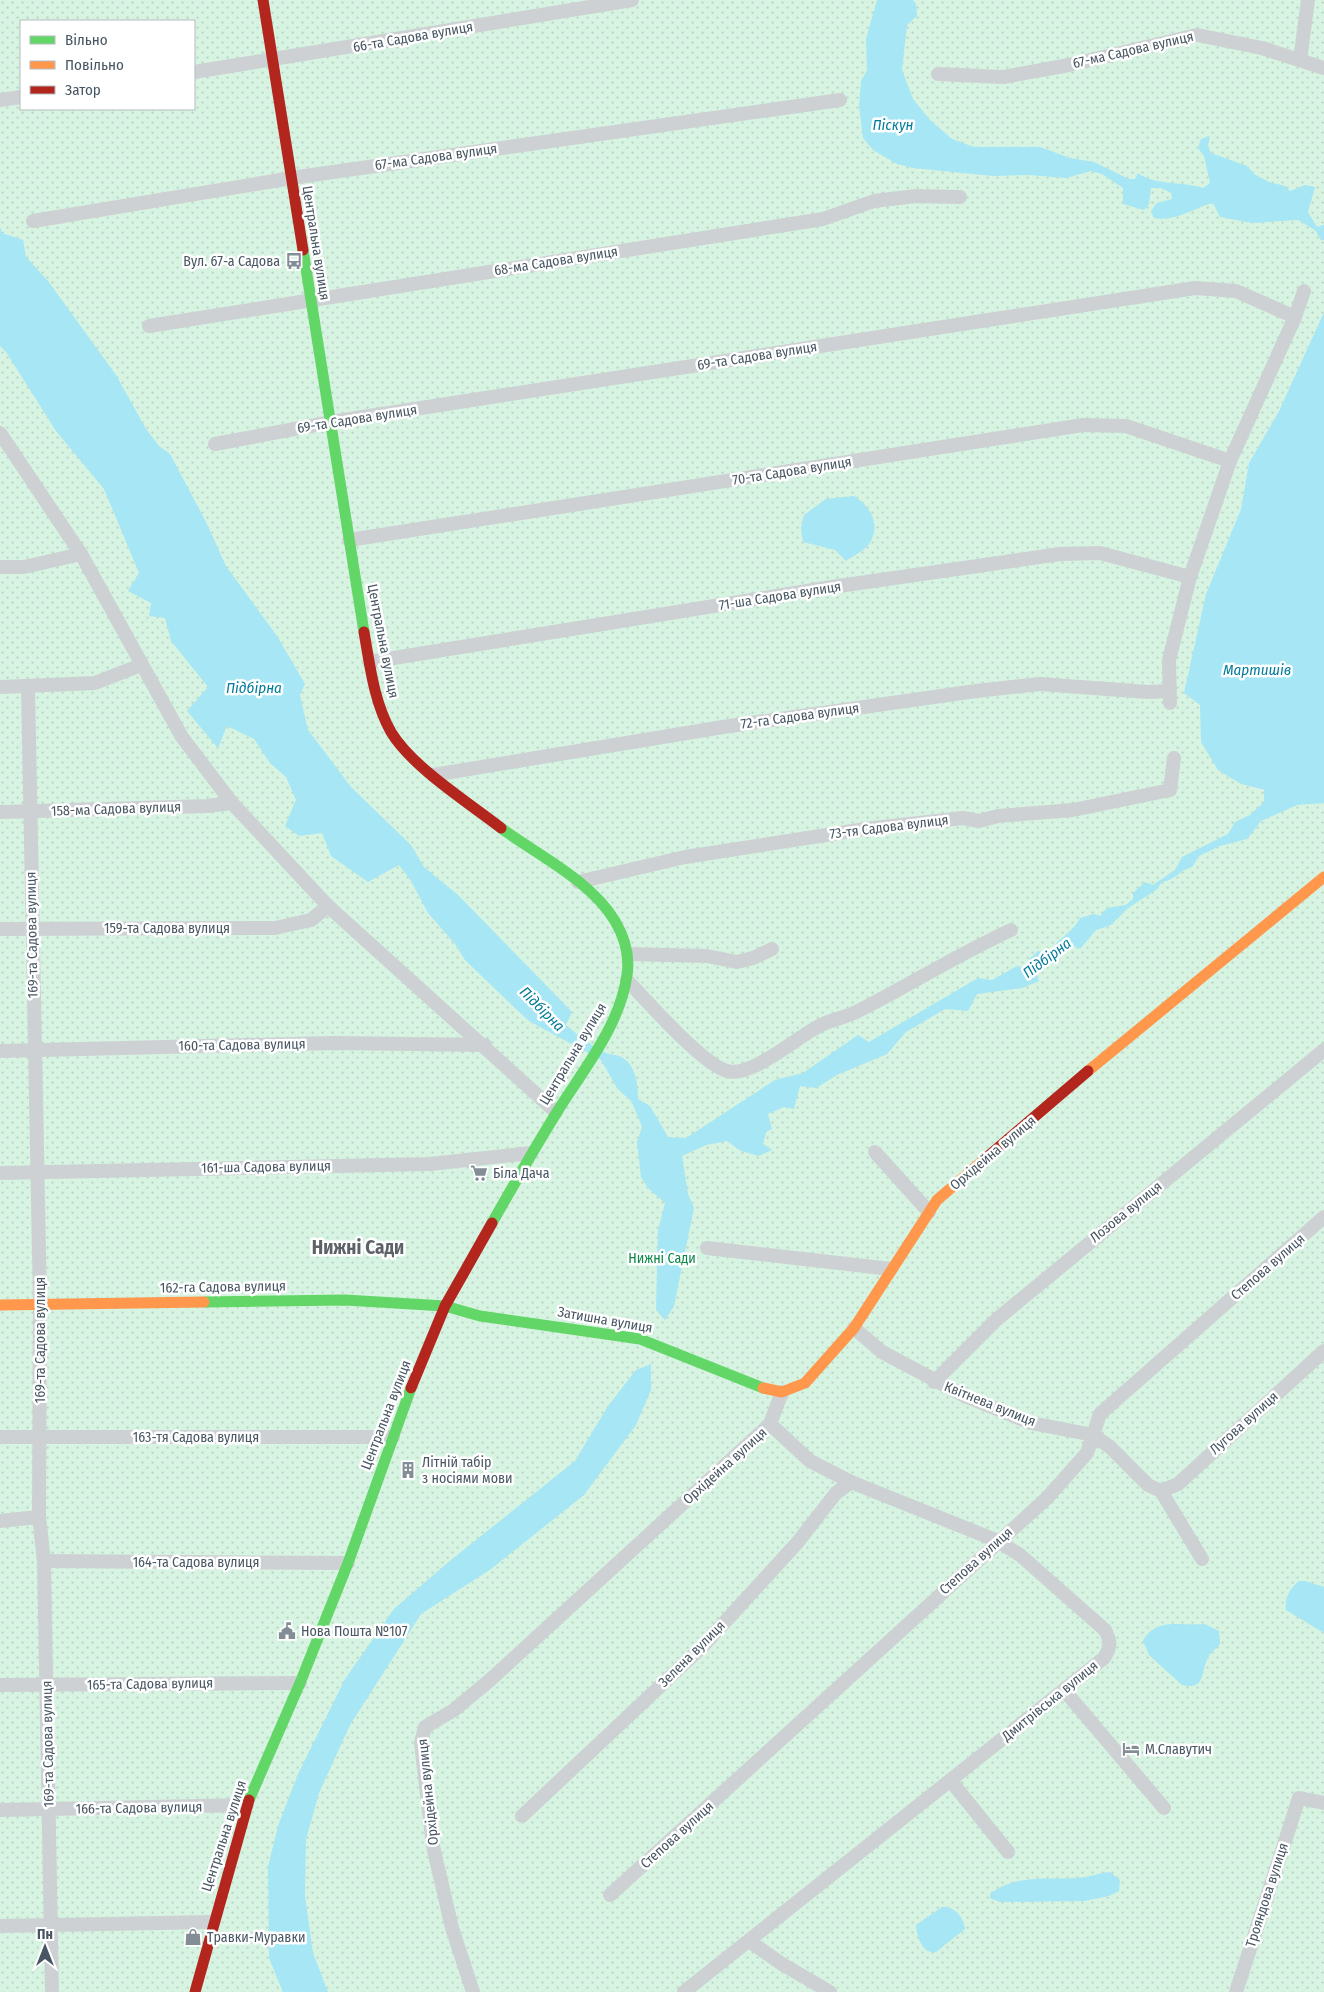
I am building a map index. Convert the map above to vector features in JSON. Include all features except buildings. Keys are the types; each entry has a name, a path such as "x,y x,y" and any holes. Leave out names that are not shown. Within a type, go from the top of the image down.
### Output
{"street":[{"name":"Центральна вулиця","path":"195,1992 212,1922 247,1805 300,1683 348,1563 392,1437 445,1306 531,1153 613,1022 627,980 628,954 614,920 578,882 510,834 411,757 396,739 383,716 369,662 263,0"},
{"name":"66-та Садова вулиця","path":"195,72 632,0"},
{"path":"1300,60 1308,0"},
{"name":"67-ма Садова вулиця","path":"938,74 1003,77 1069,65 1197,35 1262,48 1324,68"},
{"path":"0,100 20,97"},
{"name":"67-ма Садова вулиця","path":"33,221 291,178 840,100"},
{"name":"68-ма Садова вулиця","path":"150,326 823,219 874,201 916,196 960,197"},
{"name":"69-та Садова вулиця","path":"215,444 330,422 1195,288 1236,291 1295,318"},
{"path":"1190,577 1230,461 1295,318 1304,290"},
{"name":"70-та Садова вулиця","path":"349,540 1083,425 1126,426 1230,461"},
{"path":"2,441 80,554 125,631 140,666 182,737 232,803 328,906 485,1045 556,1112"},
{"name":"71-ша Садова вулиця","path":"369,662 816,590 1060,554 1100,552 1190,577"},
{"path":"0,567 24,566 80,554"},
{"name":"72-га Садова вулиця","path":"434,775 723,727 976,691 1040,684 1148,692 1169,697 1169,660 1190,577"},
{"path":"0,687 95,683 140,666"},
{"name":"169-та Садова вулиця","path":"28,687 40,1304 39,1517 44,1560 52,1992"},
{"name":"73-тя Садова вулиця","path":"578,882 685,858 865,829 963,818 979,820 998,816 1073,810 1170,790 1174,758"},
{"name":"158-ма Садова вулиця","path":"0,812 207,806 232,803"},
{"name":"Орхідейна вулиця","path":"473,1992 452,1928 433,1846 421,1743 425,1727 454,1710 490,1680 770,1424 782,1392 805,1383 854,1328 937,1200 1127,1038 1324,878"},
{"name":"159-та Садова вулиця","path":"0,929 275,928 311,920 328,906"},
{"path":"627,980 697,1051 718,1068 737,1072 766,1061 821,1025 858,1012 967,950 1011,930"},
{"path":"628,954 707,956 737,962 753,958 772,949"},
{"name":"160-та Садова вулиця","path":"0,1051 334,1043 485,1045"},
{"name":"Лозова вулиця","path":"934,1382 996,1320 1324,1050"},
{"path":"875,1152 929,1212"},
{"name":"161-ша Садова вулиця","path":"0,1173 430,1164 531,1153"},
{"name":"Степова вулиця","path":"610,1895 1046,1498 1087,1453 1100,1414 1324,1218"},
{"path":"707,1248 891,1269"},
{"name":"162-га Садова вулиця","path":"0,1304 345,1300 445,1306"},
{"name":"Затишна вулиця","path":"445,1306 480,1316 640,1339 662,1346 760,1387 782,1392"},
{"name":"Квітнева вулиця","path":"854,1328 882,1352 934,1382 1031,1423 1093,1435 1110,1447 1148,1485 1161,1491 1202,1559"},
{"name":"Лугова вулиця","path":"1161,1491 1178,1484 1324,1351"},
{"name":"Дмитрівська вулиця","path":"684,1992 1104,1658 1110,1648 1110,1640 1105,1630 1020,1555 998,1541 851,1482 810,1460 770,1424"},
{"name":"163-тя Садова вулиця","path":"0,1437 392,1437"},
{"name":"Зелена вулиця","path":"522,1816 703,1646 797,1543 836,1494 851,1482"},
{"path":"0,1521 39,1517"},
{"name":"164-та Садова вулиця","path":"44,1560 348,1563"},
{"name":"165-та Садова вулиця","path":"0,1685 300,1683"},
{"path":"1064,1690 1164,1808"},
{"path":"951,1781 1008,1852"},
{"name":"Трояндова вулиця","path":"1236,1992 1299,1798 1324,1803"},
{"name":"166-та Садова вулиця","path":"0,1810 247,1805"},
{"path":"0,1926 212,1922"},
{"path":"749,1941 782,1964 830,1992"}],"green space":[{"name":"Нижні Сади","path":"0,0 1324,0 1324,312 1279,411 1249,463 1241,509 1206,594 1201,742 1241,784 1304,803 1324,803 1324,1992 0,1992"}],"water":[{"name":"Піскун","path":"877,0 913,0 916,4 917,16 907,25 902,70 913,99 930,120 952,139 974,147 1040,147 1070,158 1094,162 1129,179 1135,179 1138,173 1160,182 1203,188 1210,183 1204,156 1198,148 1201,139 1210,136 1208,146 1211,153 1247,166 1254,174 1269,182 1285,186 1290,191 1305,185 1315,187 1308,212 1317,227 1324,225 1324,240 1321,240 1315,230 1298,220 1252,223 1220,217 1213,203 1170,218 1154,218 1151,211 1157,203 1172,199 1171,193 1161,188 1151,188 1149,204 1144,210 1123,204 1123,188 1102,174 1091,171 1066,178 1029,175 993,176 913,168 897,164 873,150 863,138 859,106 861,81 867,70 866,39"},
{"path":"0,227 2,233 23,240 26,257 48,281 116,375 146,429 159,446 170,454 206,522 226,566 277,636 305,684 300,695 308,730 351,787 411,845 424,867 458,895 572,1012 566,1025 606,1053 625,1059 635,1074 638,1099 650,1106 668,1137 686,1138 775,1080 803,1073 858,1035 869,1042 978,978 992,980 1017,966 1028,968 1029,959 1038,951 1050,952 1080,918 1094,914 1100,916 1107,908 1126,905 1133,899 1133,893 1145,882 1153,885 1175,870 1182,857 1228,834 1235,822 1250,815 1264,802 1264,790 1241,784 1218,770 1201,742 1200,705 1184,693 1206,594 1241,509 1249,463 1279,411 1324,312 1324,803 1297,805 1261,821 1247,839 1220,846 1199,856 1192,867 1162,882 1156,890 1128,908 1111,925 1096,930 1080,949 1069,944 1064,948 1054,964 1046,964 1036,972 1039,981 1022,988 977,994 968,1011 945,1009 906,1032 887,1054 837,1075 816,1088 800,1086 794,1109 784,1107 768,1114 772,1129 766,1132 763,1144 772,1150 759,1156 741,1151 727,1141 706,1145 682,1156 688,1194 694,1208 674,1306 665,1320 656,1310 658,1230 665,1203 648,1188 641,1177 637,1142 642,1127 632,1102 617,1088 601,1060 529,1021 465,960 455,944 428,913 411,881 399,865 368,882 331,856 322,833 299,836 285,826 296,800 286,777 270,763 254,739 227,726 218,748 187,711 208,687 171,641 165,618 149,616 151,603 128,591 139,573 104,489 56,431 6,352 0,346"},
{"path":"854,496 865,505 874,523 873,537 864,549 846,561 835,550 803,542 801,528 804,515 826,499"},
{"path":"651,1364 651,1390 636,1425 584,1495 491,1569 421,1614 350,1725 319,1793 306,1839 305,1896 313,1953 328,1992 283,1992 269,1958 268,1867 278,1826 298,1774 345,1679 394,1609 446,1564 575,1461 608,1406 636,1370"},
{"path":"1299,1581 1324,1587 1324,1633 1286,1610 1288,1594"},
{"path":"1170,1624 1205,1624 1219,1631 1220,1644 1209,1656 1199,1682 1196,1685 1182,1685 1149,1655 1143,1641 1148,1633 1162,1626"},
{"path":"1110,1872 1120,1880 1119,1891 1109,1896 1084,1901 1000,1902 990,1898 990,1894 1010,1883 1031,1879 1080,1878"},
{"path":"942,1907 951,1908 958,1913 965,1929 936,1952 927,1951 921,1944 916,1925"}],"traffic: fast":[{"path":"303,250 364,632"},
{"path":"492,1223 540,1140 609,1030 623,994 628,968 626,947 622,934 604,906 578,881 501,828"},
{"path":"204,1302 345,1300 445,1306 480,1316 640,1339 763,1388"},
{"path":"249,1800 300,1683 348,1563 411,1388"}],"traffic: slow":[{"path":"1088,1071 1324,877"},
{"path":"763,1388 782,1392 805,1383 854,1328 937,1200 985,1159"},
{"path":"0,1305 204,1302"}],"traffic: jam":[{"path":"263,0 303,250"},
{"path":"364,632 380,708 391,732 400,745 427,771 501,828"},
{"path":"985,1159 1088,1071"},
{"path":"411,1388 445,1306 492,1223"},
{"path":"195,1992 249,1800"}],"place":[{"name":"Вул. 67-а Садова","path":"294,261"},
{"name":"Біла Дача","path":"479,1173"},
{"name":"Літній табір з носіями мови","path":"408,1470"},
{"name":"Нова Пошта №107","path":"287,1631"},
{"name":"М.Славутич","path":"1131,1749"},
{"name":"Травки-Муравки","path":"193,1937"}],"district":[{"name":"Нижні Сади","path":"358,1247"}],"water label":[{"name":"Мартишів","path":"1257,670"},
{"name":"Підбірна","path":"254,688"},
{"name":"Підбірна","path":"1047,958"},
{"name":"Підбірна","path":"542,1009"}]}
